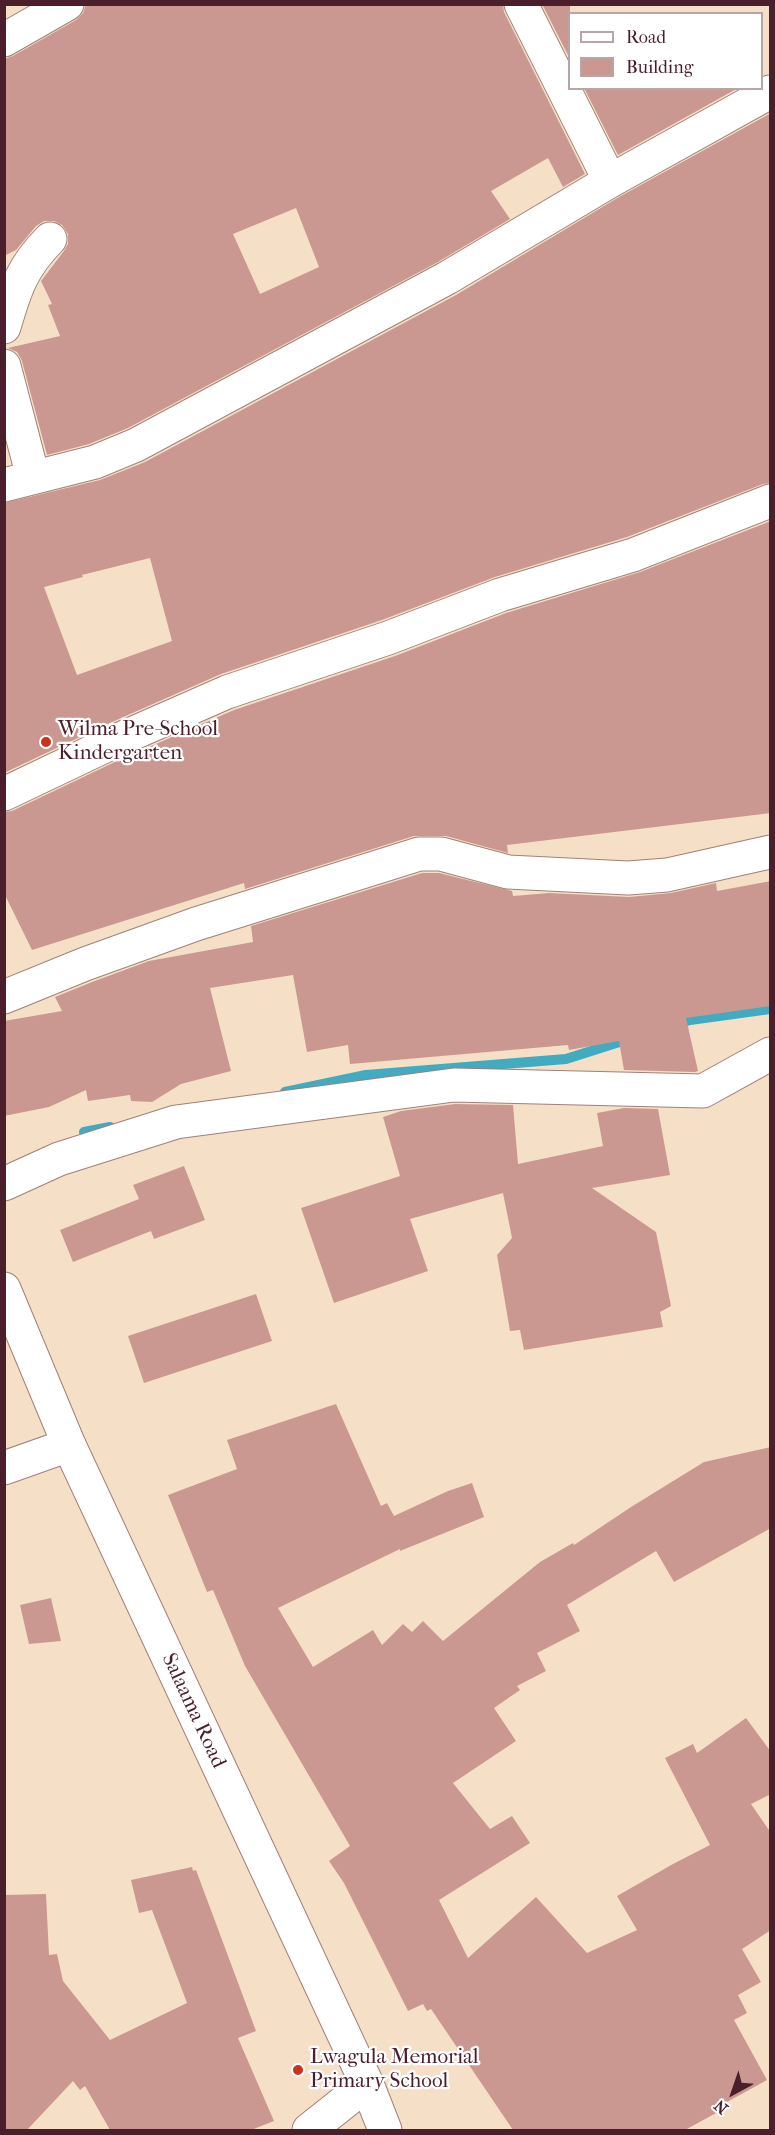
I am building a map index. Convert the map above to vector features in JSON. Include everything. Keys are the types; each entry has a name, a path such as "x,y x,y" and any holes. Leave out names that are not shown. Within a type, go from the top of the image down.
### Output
{"street":[{"path":"4,40 67,4"},
{"path":"521,4 610,181"},
{"path":"4,366 19,481 95,462 136,445 447,278 610,181 771,92"},
{"path":"4,327 15,289 34,255 50,239"},
{"path":"4,794 111,743 227,692 388,638 500,595 633,555 771,501"},
{"path":"4,997 85,964 196,924 419,854 441,854 508,872 628,878 667,875 771,852"},
{"path":"4,1184 59,1159 176,1122 454,1085 703,1091 771,1054"},
{"name":"Salaama Road","path":"4,1289 69,1445 367,2084 385,2130"},
{"path":"4,1468 69,1445"},
{"path":"309,2130 367,2084"}],"building":[{"path":"86,4 503,4 504,12 585,174 563,187 548,158 491,191 510,219 438,262 128,428 89,444 47,455 22,361 17,352 8,348 60,336 48,305 52,304 41,281 64,251 68,244 68,234 62,225 54,221 44,221 36,226 16,250 4,256 4,59 76,20 83,13","holes":["296,208 319,267 260,294 233,234"]},
{"path":"542,4 570,4 568,55"},
{"path":"585,90 734,90 618,155"},
{"path":"771,113 771,483 763,484 627,537 495,577 382,620 221,674 4,773 4,503 100,480 145,462 456,295 619,197","holes":["150,558 172,641 77,675 44,587"]},
{"path":"771,521 771,813 507,845 508,853 446,836 414,836 245,889 244,883 32,950 4,893 4,812 12,811 119,760 234,710 395,656 506,613 640,572"},
{"path":"422,873 439,873 512,891 513,896 549,893 629,897 671,893 716,883 717,891 771,881 771,1006 686,1018 698,1071 695,1072 624,1070 619,1041 569,1050 568,1045 350,1064 348,1045 307,1052 293,975 210,988 231,1071 181,1084 152,1102 131,1101 130,1095 88,1101 86,1090 49,1107 4,1116 4,1021 62,1011 55,997 92,982 149,961 253,942 251,926"},
{"path":"455,1104 513,1105 518,1164 603,1146 597,1113 624,1108 658,1109 670,1175 592,1188 656,1232 671,1306 660,1312 663,1327 524,1350 520,1330 510,1331 497,1255 512,1238 503,1193 410,1219 428,1271 334,1303 301,1208 400,1176 383,1117 401,1111"},
{"path":"184,1166 205,1220 154,1239 151,1231 73,1262 60,1230 139,1199 133,1185"},
{"path":"256,1294 272,1341 144,1383 128,1336"},
{"path":"336,1404 381,1506 387,1503 394,1516 448,1491 472,1483 484,1517 400,1551 400,1549 278,1608 313,1667 373,1630 382,1645 403,1624 412,1632 423,1621 443,1641 540,1562 573,1543 574,1545 704,1462 771,1447 771,1528 674,1582 656,1551 567,1605 580,1631 537,1653 546,1671 517,1686 520,1690 494,1708 516,1741 453,1783 490,1829 512,1816 530,1843 439,1900 468,1958 536,1897 587,1953 637,1930 617,1896 710,1845 665,1758 693,1744 697,1753 746,1718 771,1752 771,1794 751,1804 771,1833 771,1930 742,1949 761,1982 738,1995 747,2013 734,2020 767,2080 716,2108 718,2112 685,2130 513,2130 431,2009 427,2011 423,2004 408,2011 344,1883 329,1861 350,1846 245,1666 213,1590 207,1592 168,1495 237,1469 227,1440"},
{"path":"51,1598 61,1641 29,1644 20,1605"},
{"path":"192,1867 193,1871 196,1870 256,2031 238,2038 274,2121 251,2130 110,2130 85,2086 80,2090 73,2081 27,2130 4,2130 4,1895 46,1894 49,1955 57,1954 63,1981 110,2040 187,2003 152,1910 139,1913 131,1880"}],"waterway":[{"path":"673,1025 690,1020 770,1009"},
{"path":"285,1092 366,1075 566,1059 632,1038"},
{"path":"84,1132 110,1127"}],"place":[{"name":"Wilma Pre-School Kindergarten","path":"46,742"},
{"name":"Lwagula Memorial Primary School","path":"298,2070"}]}
